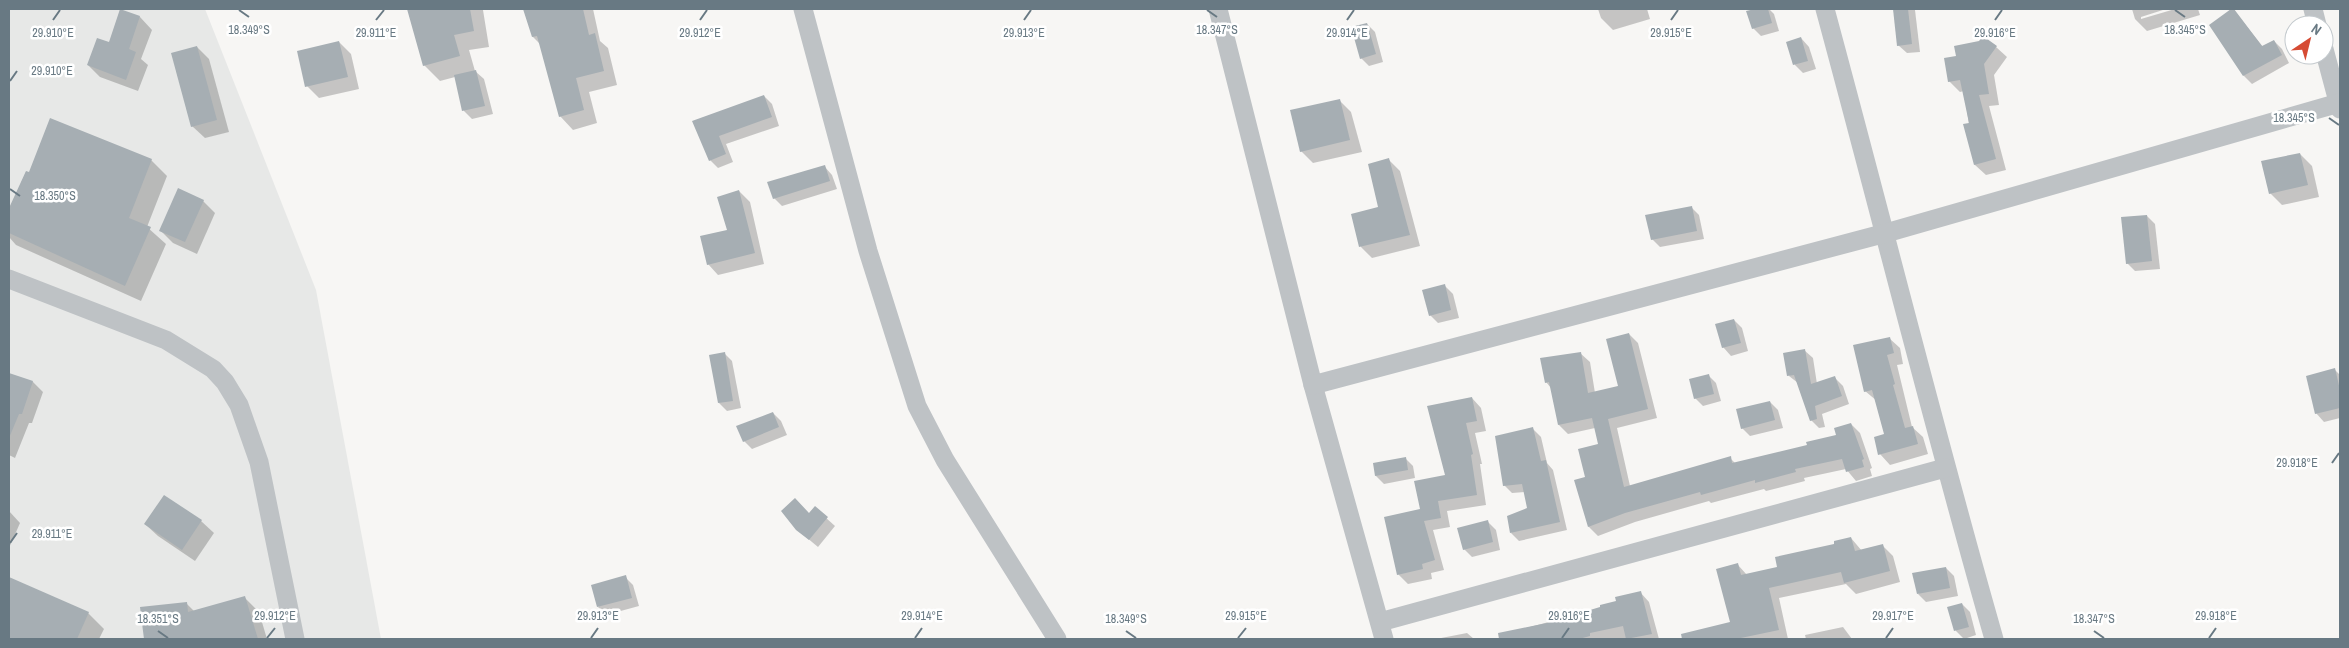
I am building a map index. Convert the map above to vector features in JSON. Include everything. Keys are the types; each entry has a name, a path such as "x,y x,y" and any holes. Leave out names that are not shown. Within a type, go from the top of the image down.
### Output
{"street":[{"path":"803,9 868,251 917,406 945,460 1058,639"},
{"path":"1218,9 1313,385 1382,631 1945,468"},
{"path":"1825,9 1886,233 1945,468 1994,639"},
{"path":"1313,385 1886,233 2339,106 2328,65"},
{"path":"9,279 166,340 214,369 225,382 239,405 259,462 295,639"}],"shaded area":[{"path":"9,9 205,9 316,290 381,639 9,639"}],"building":[{"path":"120,9 140,16 129,49 136,52 126,80 87,65 97,38 109,42"},
{"path":"407,9 470,9 474,31 454,35 460,56 423,66"},
{"path":"523,9 583,9 589,35 595,33 604,71 576,78 584,110 559,117 537,36 532,37"},
{"path":"1768,9 1772,23 1752,29 1746,11"},
{"path":"1893,9 1908,9 1912,44 1897,46"},
{"path":"2231,9 2234,9 2262,46 2274,40 2282,55 2243,76 2209,25"},
{"path":"1367,23 1376,54 1360,59 1351,27"},
{"path":"1983,36 1997,46 1984,64 1989,94 1979,95 1996,159 1974,165 1963,124 1969,123 1960,80 1948,82 1944,58 1956,56 1954,46 1979,41"},
{"path":"1801,37 1808,61 1793,65 1786,42"},
{"path":"339,41 348,77 305,87 297,51"},
{"path":"197,46 217,120 191,127 171,53"},
{"path":"476,70 485,106 462,111 454,75"},
{"path":"764,95 772,117 719,136 726,154 709,161 692,121"},
{"path":"1340,99 1350,140 1300,152 1290,110"},
{"path":"50,118 152,159 129,218 151,227 125,286 9,233 9,208 26,171 29,172"},
{"path":"2300,153 2308,185 2269,194 2261,161"},
{"path":"1389,158 1410,235 1359,247 1351,214 1378,207 1368,164"},
{"path":"825,165 830,181 773,199 767,182"},
{"path":"178,188 204,200 185,242 159,231"},
{"path":"739,190 755,253 707,265 700,236 727,230 717,197"},
{"path":"1692,206 1697,231 1651,240 1645,215"},
{"path":"2147,215 2152,261 2126,264 2121,217"},
{"path":"1445,284 1451,310 1429,316 1422,290"},
{"path":"1734,319 1741,343 1722,348 1715,324"},
{"path":"1629,333 1648,409 1608,419 1624,487 1731,456 1732,463 1807,445 1806,442 1836,435 1834,428 1851,423 1864,459 1862,460 1864,467 1846,472 1842,459 1795,469 1796,472 1755,483 1755,480 1701,495 1700,492 1625,513 1588,527 1574,480 1585,477 1578,449 1598,444 1592,418 1558,425 1549,382 1545,383 1540,358 1581,352 1588,393 1618,386 1606,339"},
{"path":"1890,337 1894,353 1887,355 1895,384 1893,385 1905,428 1913,426 1918,444 1878,455 1874,437 1884,434 1872,390 1864,392 1853,345"},
{"path":"1805,349 1811,384 1835,376 1842,396 1815,406 1817,419 1810,421 1794,375 1787,376 1783,353"},
{"path":"725,352 733,401 718,403 709,355"},
{"path":"2335,368 2340,390 2340,408 2315,414 2306,376"},
{"path":"9,373 33,381 22,414 19,414 9,438"},
{"path":"1709,374 1714,394 1694,399 1689,379"},
{"path":"1472,397 1477,421 1466,423 1473,454 1471,455 1477,495 1438,501 1441,518 1424,521 1435,560 1422,564 1423,569 1397,575 1384,517 1420,509 1414,481 1445,475 1427,406"},
{"path":"1770,401 1775,420 1741,429 1736,409"},
{"path":"773,412 779,427 743,442 736,426"},
{"path":"1533,427 1541,461 1546,460 1560,522 1510,533 1507,516 1527,508 1522,484 1503,486 1495,436"},
{"path":"1406,457 1408,470 1375,476 1373,463"},
{"path":"164,495 202,520 182,550 144,524"},
{"path":"795,498 809,513 815,506 828,517 809,540 796,530 781,511"},
{"path":"1488,520 1493,542 1463,550 1457,528"},
{"path":"1851,537 1855,551 1883,544 1890,571 1844,583 1841,572 1769,588 1779,630 1736,639 1682,639 1681,634 1730,622 1716,569 1738,563 1741,575 1777,567 1775,557 1834,544 1834,541"},
{"path":"1946,567 1950,588 1917,594 1912,573"},
{"path":"626,575 632,598 597,607 591,585"},
{"path":"9,577 89,612 77,639 9,639"},
{"path":"1641,591 1652,634 1626,639 1623,626 1590,633 1590,636 1579,639 1499,639 1498,633 1547,623 1616,601 1615,597"},
{"path":"245,596 258,639 144,639 140,607 187,602 188,612"},
{"path":"1962,603 1969,627 1954,631 1947,607"}]}
